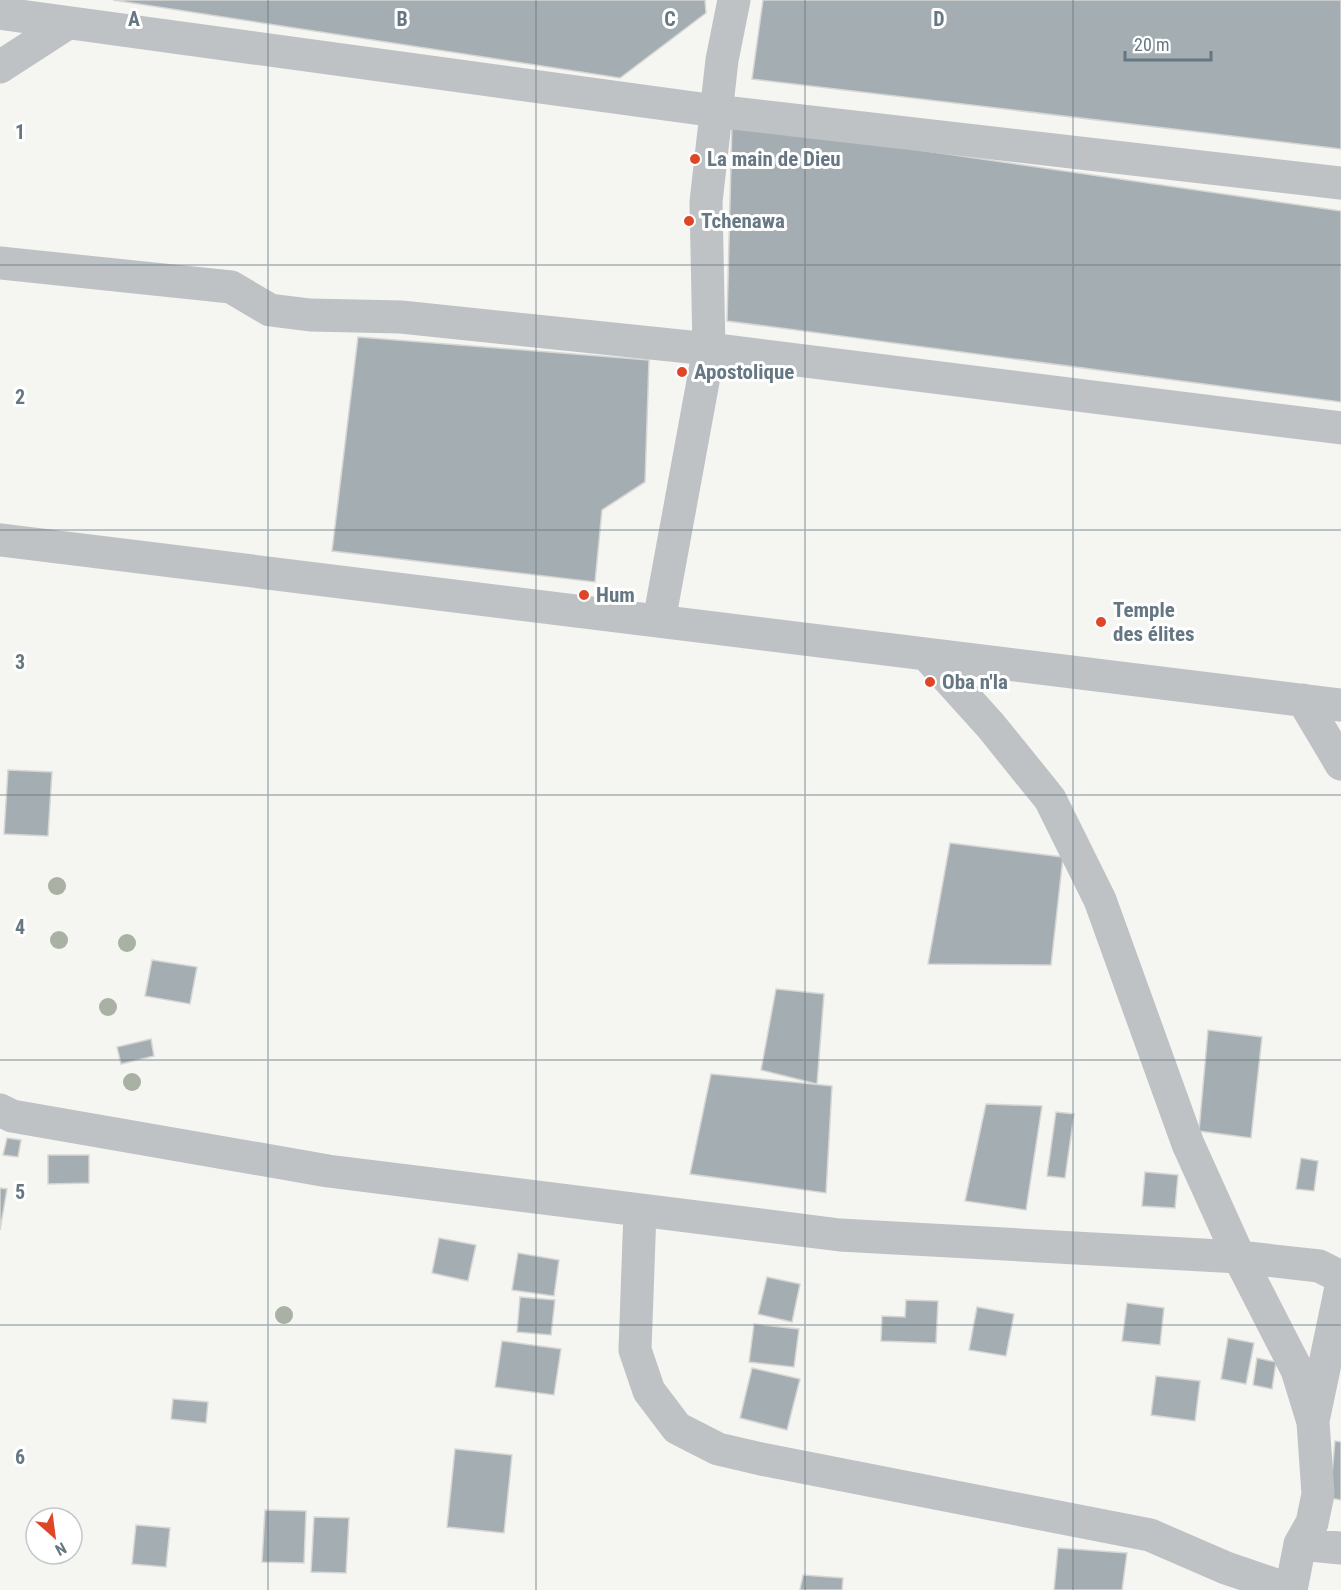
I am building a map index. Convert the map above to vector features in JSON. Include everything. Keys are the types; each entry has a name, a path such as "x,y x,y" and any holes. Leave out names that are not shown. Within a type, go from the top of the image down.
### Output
{"street":[{"path":"659,621 709,349 706,202 722,60 734,0"},
{"path":"0,60 6,7 68,23 716,111 1341,183"},
{"path":"0,67 68,23"},
{"path":"0,263 231,287 270,310 300,314 400,317 709,349 1341,428"},
{"path":"0,540 1341,705"},
{"path":"640,1210 635,1350 649,1391 677,1428 718,1449 761,1459 1150,1535 1226,1568 1291,1590 1300,1544 1312,1523 1318,1494 1313,1422 1296,1370 1239,1257 1188,1144 1100,900 1050,799 992,726 926,654"},
{"path":"1303,700 1341,765"},
{"path":"0,1110 12,1116 328,1171 840,1235 1239,1257 1319,1266 1341,1277"},
{"path":"1313,1422 1341,1287"},
{"path":"1300,1544 1341,1548"}],"building":[{"path":"113,0 705,0 706,13 620,78"},
{"path":"763,0 1341,0 1341,149 752,79"},
{"path":"732,123 1341,211 1341,402 727,321"},
{"path":"358,337 649,360 645,482 602,510 595,582 332,551"},
{"path":"8,770 52,772 48,836 4,834"},
{"path":"950,843 1063,857 1051,965 928,964"},
{"path":"152,960 197,967 190,1004 145,996"},
{"path":"776,989 824,994 817,1084 761,1070"},
{"path":"1208,1030 1262,1037 1251,1138 1199,1131"},
{"path":"151,1039 154,1056 121,1064 117,1047"},
{"path":"711,1074 832,1086 826,1193 690,1174"},
{"path":"986,1104 1042,1106 1026,1210 965,1201"},
{"path":"1056,1112 1074,1114 1065,1178 1047,1176"},
{"path":"7,1138 21,1140 18,1157 3,1155"},
{"path":"48,1155 89,1155 89,1183 48,1184"},
{"path":"1301,1158 1318,1161 1314,1191 1296,1189"},
{"path":"1145,1172 1178,1175 1175,1208 1142,1206"},
{"path":"0,1188 7,1189 0,1230"},
{"path":"439,1238 476,1245 468,1281 432,1273"},
{"path":"518,1253 559,1260 554,1296 512,1290"},
{"path":"767,1277 800,1284 792,1322 758,1314"},
{"path":"520,1297 555,1300 551,1335 517,1332"},
{"path":"906,1300 938,1301 936,1343 881,1341 882,1316 905,1317"},
{"path":"1127,1303 1164,1308 1160,1345 1122,1341"},
{"path":"977,1307 1014,1314 1006,1356 969,1350"},
{"path":"754,1324 799,1329 794,1367 749,1362"},
{"path":"1228,1338 1254,1343 1246,1384 1221,1379"},
{"path":"502,1341 561,1349 554,1395 495,1387"},
{"path":"1257,1358 1276,1362 1272,1389 1253,1385"},
{"path":"752,1368 800,1379 787,1430 740,1418"},
{"path":"1156,1376 1200,1381 1195,1421 1151,1415"},
{"path":"173,1399 208,1402 206,1423 171,1419"},
{"path":"1335,1441 1341,1442 1341,1500 1330,1498"},
{"path":"455,1449 512,1455 504,1533 447,1527"},
{"path":"265,1510 306,1511 304,1563 262,1562"},
{"path":"314,1517 349,1518 346,1573 311,1572"},
{"path":"136,1525 170,1528 166,1567 132,1564"},
{"path":"1058,1548 1127,1553 1122,1590 1054,1590"},
{"path":"803,1575 843,1578 842,1590 800,1590"}],"place":[{"name":"La main de Dieu","path":"695,159"},
{"name":"Tchenawa","path":"689,221"},
{"name":"Apostolique","path":"682,372"},
{"name":"Hum","path":"584,595"},
{"name":"Temple des élites","path":"1101,622"},
{"name":"Oba n'la","path":"930,682"}]}
